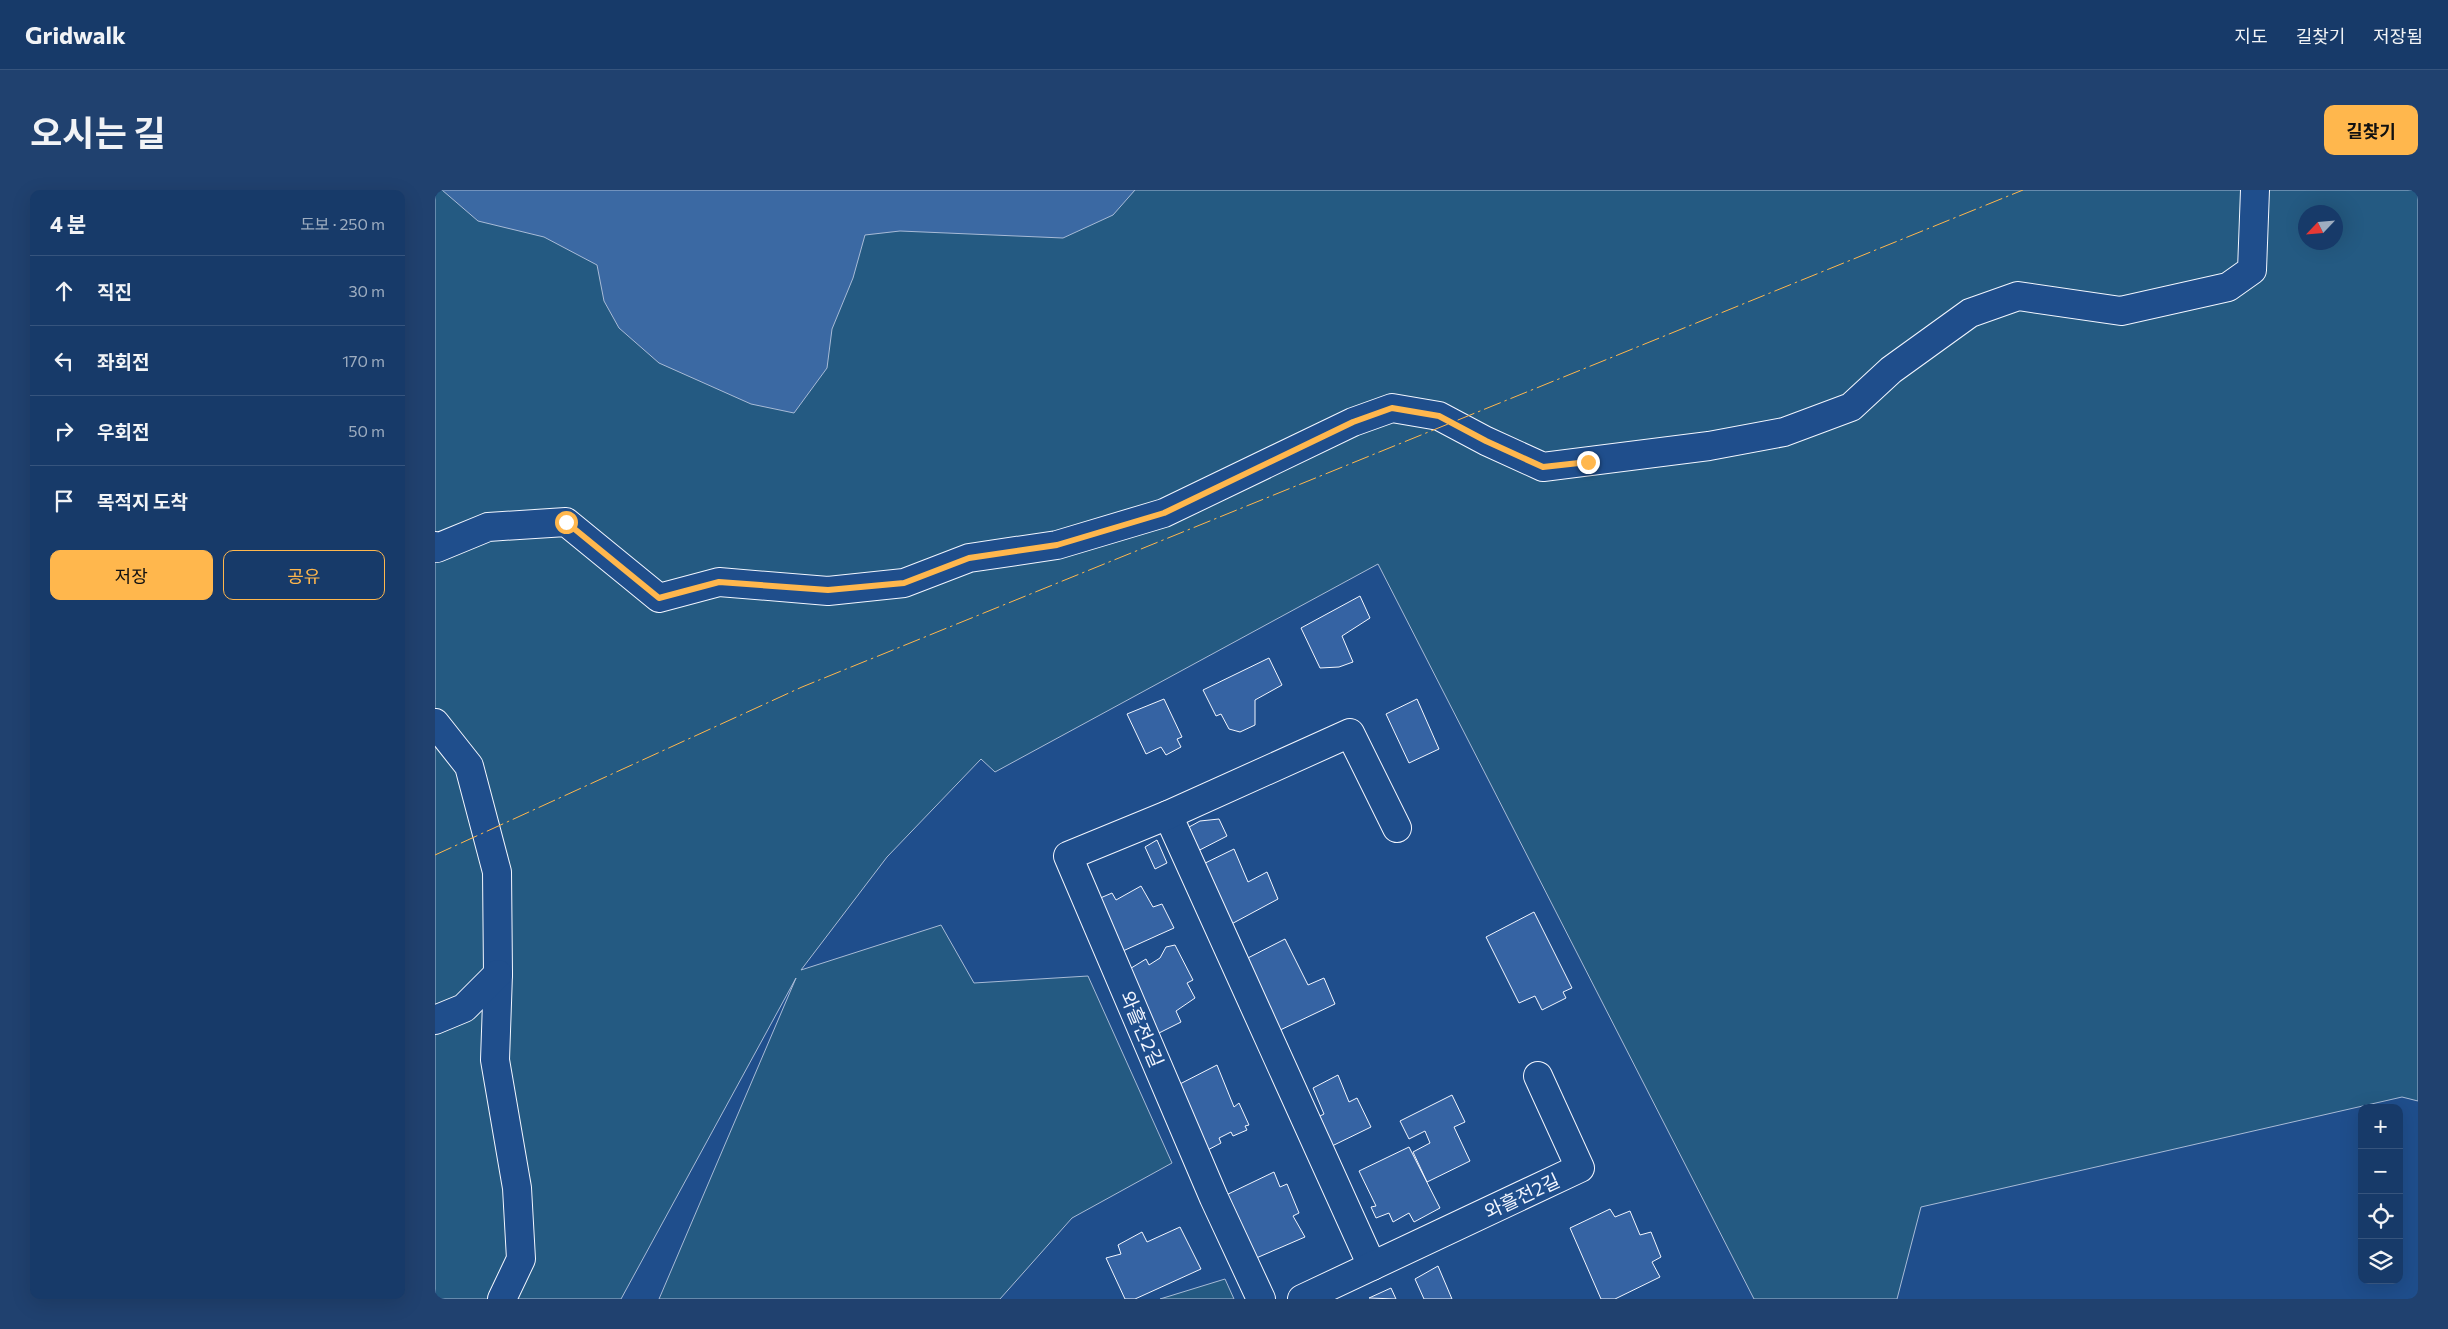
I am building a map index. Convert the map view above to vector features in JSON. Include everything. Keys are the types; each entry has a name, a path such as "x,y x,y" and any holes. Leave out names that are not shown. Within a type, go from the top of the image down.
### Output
{"street":[{"path":"435,546 437,548 488,527 566,522 659,598 719,582 828,590 904,583 969,558 1057,545 1164,513 1353,422 1392,408 1439,416 1486,441 1543,467 1709,446 1784,432 1851,407 1891,370 1970,313 2018,296 2121,311 2228,287 2252,270 2255,190"},
{"path":"435,723 469,766 497,872 499,974 495,1060 517,1188 521,1259 501,1299"},
{"name":"와흘전2길","path":"1261,1299 1214,1198 1069,856 1168,815 1350,733 1397,828"},
{"path":"1168,815 1372,1266"},
{"path":"435,1020 464,1008 499,974"},
{"name":"와흘전2길","path":"1302,1299 1580,1168 1538,1076"}],"shaded area":[{"path":"435,190 2418,190 2418,1101 2402,1097 2371,1104 2358,1104 2358,1107 1921,1207 1897,1299 1754,1299 1378,564 995,772 981,759 887,857 801,970 941,925 974,983 1088,976 1172,1163 1072,1218 1000,1299 659,1299 796,978 621,1299 435,1299"},
{"path":"442,190 1135,190 1113,215 1063,238 900,231 865,235 853,278 832,329 827,368 794,413 751,404 659,363 619,328 604,301 597,265 544,237 478,221"},
{"path":"1225,1279 1234,1299 1160,1299"}],"building":[{"path":"1360,596 1370,618 1342,636 1353,662 1339,667 1320,668 1301,628"},
{"path":"1269,658 1282,685 1255,700 1255,725 1240,732 1229,729 1221,714 1216,716 1203,690"},
{"path":"1164,699 1182,737 1177,739 1181,747 1166,755 1161,747 1146,754 1127,714"},
{"path":"1417,699 1439,749 1409,763 1386,714"},
{"path":"1219,819 1227,836 1190,855 1180,832 1200,821"},
{"path":"1157,840 1167,863 1155,869 1145,847"},
{"path":"1234,849 1248,882 1267,872 1278,899 1224,928 1195,868"},
{"path":"1141,886 1153,907 1162,904 1174,928 1114,955 1091,902 1112,893 1116,900"},
{"path":"1534,912 1572,988 1563,992 1566,998 1542,1010 1535,996 1519,1003 1486,937"},
{"path":"1285,939 1308,985 1324,978 1335,1004 1276,1032 1242,961"},
{"path":"1175,945 1193,980 1187,983 1195,998 1176,1011 1181,1022 1153,1036 1123,973 1146,959 1149,965 1160,958 1166,947"},
{"path":"1217,1065 1234,1107 1239,1103 1249,1125 1245,1126 1247,1130 1233,1136 1231,1132 1219,1138 1221,1143 1204,1152 1174,1087"},
{"path":"1338,1075 1349,1102 1357,1098 1371,1127 1332,1146 1318,1117 1324,1114 1313,1088"},
{"path":"1452,1095 1465,1122 1454,1127 1470,1161 1427,1182 1413,1152 1430,1143 1425,1131 1409,1139 1400,1121"},
{"path":"1409,1147 1440,1208 1414,1222 1409,1213 1393,1222 1389,1213 1376,1218 1371,1207 1376,1206 1359,1171"},
{"path":"1274,1172 1280,1187 1287,1184 1299,1213 1293,1216 1305,1237 1254,1259 1224,1196"},
{"path":"1610,1209 1615,1217 1630,1211 1640,1235 1651,1232 1661,1257 1652,1262 1660,1277 1615,1299 1601,1299 1570,1228"},
{"path":"1180,1227 1201,1269 1135,1299 1125,1299 1106,1258 1121,1254 1118,1245 1142,1232 1147,1242"},
{"path":"1438,1266 1452,1299 1424,1299 1415,1279"},
{"path":"1391,1288 1396,1299 1369,1298"}],"power":[{"path":"435,855 802,687 2023,190"}],"route":[{"path":"566,522 623,571 659,598 719,582 828,590 904,583 969,558 1057,545 1164,513 1353,422 1392,408 1439,416 1486,441 1543,467 1588,462"}]}
